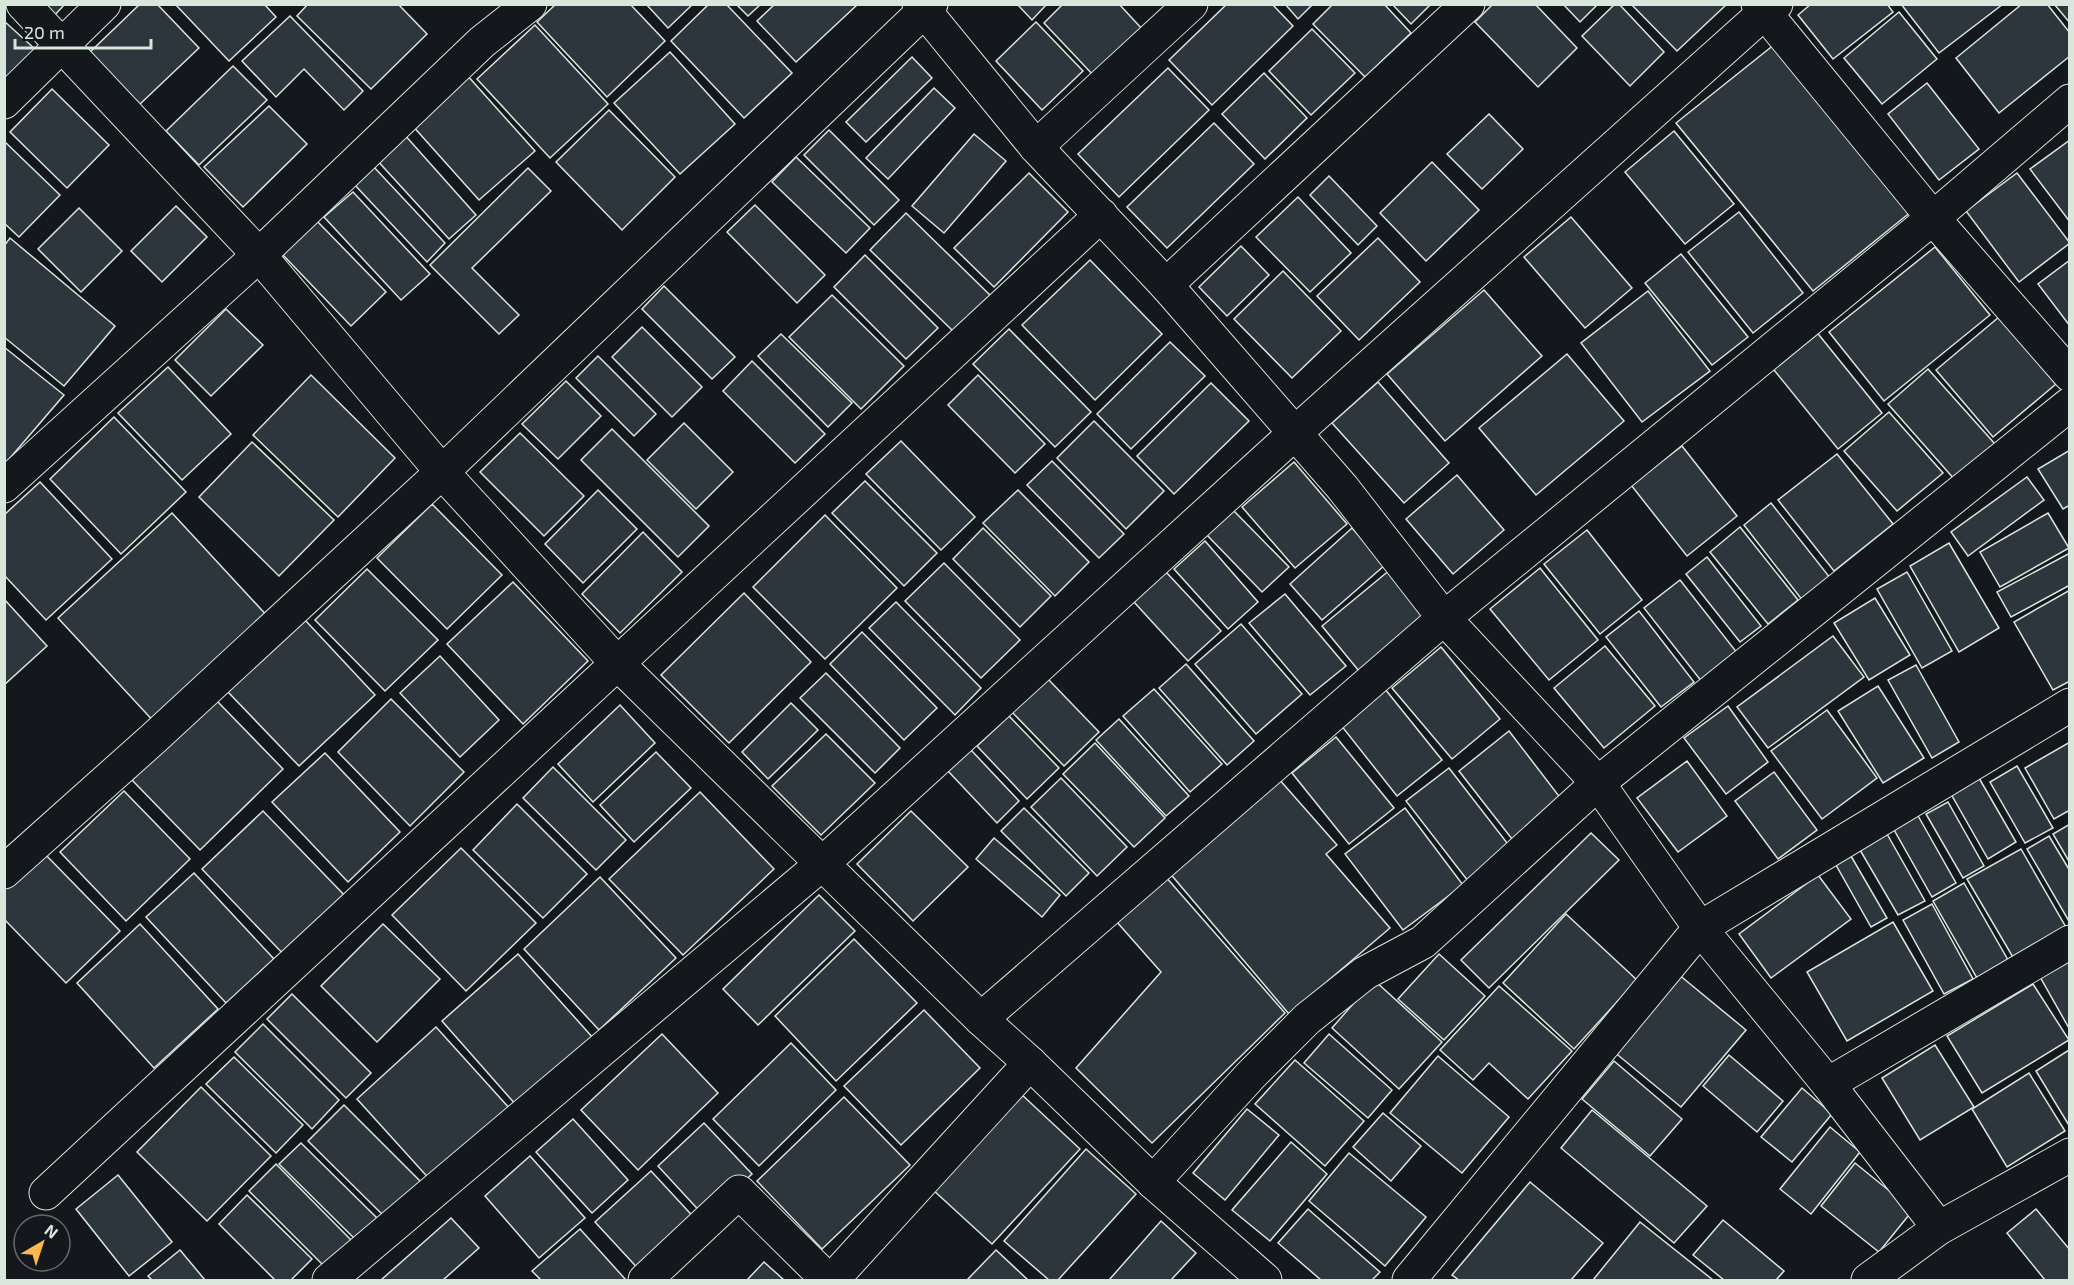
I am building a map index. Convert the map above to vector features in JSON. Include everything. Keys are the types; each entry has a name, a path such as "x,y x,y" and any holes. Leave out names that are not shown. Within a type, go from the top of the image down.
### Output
{"street":[{"path":"24,4 259,255 442,472 618,664 981,1019 1153,1182 1265,1281"},
{"path":"4,102 104,4"},
{"path":"4,486 259,255 482,42 530,4"},
{"path":"1036,147 1191,4"},
{"path":"1166,285 1468,4"},
{"path":"4,872 154,738 442,472 925,6 1036,147 1166,285 1342,487 1444,618 1598,783 1700,928 1828,1084 1939,1228"},
{"path":"329,1281 823,863 1766,7 1933,218 2070,375"},
{"path":"981,1019 1444,618 1933,218 2070,101"},
{"path":"46,1193 1101,215"},
{"path":"1153,1182 1251,1075 1307,1019 1365,973 1423,942 1598,783 2070,404"},
{"path":"1409,1281 1700,928 2070,705"},
{"path":"1828,1084 2070,942"},
{"path":"832,1281 1030,1064"},
{"path":"1868,1281 1939,1228 2070,1155"},
{"path":"645,1281 739,1192 828,1281"}],"building":[{"path":"41,4 65,4 53,17"},
{"path":"140,4 157,4 199,48 139,105 89,53"},
{"path":"175,4 264,4 276,17 229,61"},
{"path":"308,4 398,4 427,34 371,89 297,16"},
{"path":"556,4 630,4 665,41 607,97 537,22"},
{"path":"646,4 693,4 668,28"},
{"path":"709,4 726,4 792,73 744,118 671,41"},
{"path":"736,4 761,4 748,16"},
{"path":"775,4 857,5 796,62 757,21"},
{"path":"1017,4 1047,4 1032,20"},
{"path":"1063,4 1119,4 1143,30 1095,77 1044,23"},
{"path":"1227,4 1272,4 1293,26 1212,105 1169,60"},
{"path":"1285,4 1313,4 1298,19"},
{"path":"1333,4 1384,4 1411,33 1365,77 1313,24"},
{"path":"1392,4 1431,4 1411,24"},
{"path":"1493,4 1535,4 1577,48 1538,87 1475,22"},
{"path":"1563,4 1598,4 1580,22"},
{"path":"1615,4 1619,4 1664,52 1630,86 1582,36"},
{"path":"1631,4 1726,4 1726,5 1677,51"},
{"path":"1811,4 1887,4 1893,12 1833,59 1798,15"},
{"path":"1901,4 2003,4 1939,53"},
{"path":"2022,4 2047,4 2070,33 2070,56 1999,113 1956,58"},
{"path":"2054,4 2070,4 2070,23"},
{"path":"1899,12 1937,59 1882,104 1844,58"},
{"path":"290,16 363,91 344,110 304,69 276,97 242,61"},
{"path":"4,21 36,50 4,84"},
{"path":"1036,22 1083,71 1042,110 996,61"},
{"path":"535,25 608,104 550,158 477,79"},
{"path":"1312,29 1355,73 1311,115 1269,71"},
{"path":"1775,44 1912,211 1813,291 1676,123"},
{"path":"670,52 735,124 680,174 614,103"},
{"path":"912,57 932,78 866,142 846,122"},
{"path":"233,66 267,100 199,165 166,131"},
{"path":"1168,68 1209,110 1119,197 1078,154"},
{"path":"1264,73 1307,118 1265,159 1222,114"},
{"path":"466,74 535,151 479,200 411,124"},
{"path":"1927,83 1979,149 1939,180 1888,114"},
{"path":"934,88 955,108 888,179 866,158"},
{"path":"52,89 109,145 67,188 10,132"},
{"path":"269,106 307,144 243,207 204,167"},
{"path":"609,110 675,177 622,230 556,162"},
{"path":"1489,114 1523,149 1482,189 1447,154"},
{"path":"1214,123 1254,164 1167,248 1127,207"},
{"path":"829,130 899,200 874,225 804,155"},
{"path":"1674,131 1734,204 1685,244 1625,172"},
{"path":"403,133 476,215 449,239 375,158"},
{"path":"974,134 1006,161 944,233 912,206"},
{"path":"2070,140 2070,222 2030,169"},
{"path":"4,141 60,195 19,237 4,223"},
{"path":"796,157 870,228 846,253 772,182"},
{"path":"1432,162 1479,210 1426,261 1380,213"},
{"path":"372,165 445,243 427,262 353,183"},
{"path":"528,168 551,191 472,268 519,315 499,334 430,265"},
{"path":"1029,173 1068,212 994,287 954,248"},
{"path":"2017,173 2070,243 2019,282 1966,211"},
{"path":"1329,176 1377,226 1358,245 1310,195"},
{"path":"353,192 430,274 401,300 324,217"},
{"path":"1298,197 1351,253 1310,292 1256,237"},
{"path":"755,205 825,275 797,303 727,232"},
{"path":"176,206 207,237 162,282 131,251"},
{"path":"79,208 122,251 81,292 38,249"},
{"path":"1739,212 1803,293 1753,333 1688,252"},
{"path":"906,213 991,296 955,333 870,250"},
{"path":"1571,217 1632,288 1585,328 1524,257"},
{"path":"316,220 386,292 351,326 282,254"},
{"path":"10,238 115,326 64,386 4,337 4,246"},
{"path":"1378,238 1420,282 1359,340 1317,296"},
{"path":"1241,246 1269,275 1227,316 1199,287"},
{"path":"1935,247 1990,315 1884,401 1829,332"},
{"path":"1681,254 1748,337 1712,365 1645,283"},
{"path":"865,255 938,328 906,359 834,287"},
{"path":"1090,260 1162,334 1095,400 1022,325"},
{"path":"2070,260 2070,326 2038,284"},
{"path":"1283,271 1341,331 1292,378 1234,319"},
{"path":"664,286 735,357 712,379 642,309"},
{"path":"1484,290 1542,356 1445,441 1387,374"},
{"path":"1648,291 1710,371 1642,422 1581,343"},
{"path":"832,295 904,366 861,409 789,337"},
{"path":"226,309 263,345 211,396 175,360"},
{"path":"1999,317 2056,384 1993,437 1936,370"},
{"path":"642,327 702,387 672,417 612,357"},
{"path":"1009,329 1091,412 1055,447 973,364"},
{"path":"1815,330 1882,413 1838,449 1770,365"},
{"path":"781,334 852,403 828,427 758,356"},
{"path":"1170,342 1205,376 1131,449 1097,414"},
{"path":"4,347 64,395 4,465"},
{"path":"1567,354 1624,421 1536,495 1479,428"},
{"path":"598,356 656,414 634,436 576,378"},
{"path":"752,361 825,434 795,463 723,391"},
{"path":"168,367 231,434 182,480 118,413"},
{"path":"1928,369 1995,444 1955,480 1888,404"},
{"path":"311,375 395,458 338,517 253,435"},
{"path":"978,375 1045,444 1015,473 948,405"},
{"path":"566,381 601,416 558,459 522,424"},
{"path":"1378,382 1449,463 1404,503 1332,423"},
{"path":"1211,383 1249,421 1174,494 1137,456"},
{"path":"1889,412 1943,473 1897,511 1844,451"},
{"path":"114,417 186,492 121,554 50,479"},
{"path":"1094,421 1164,491 1126,529 1057,458"},
{"path":"684,423 733,472 696,509 647,460"},
{"path":"612,429 709,526 678,557 581,460"},
{"path":"520,433 584,496 544,536 480,472"},
{"path":"901,441 975,517 941,550 866,474"},
{"path":"252,442 334,520 279,576 199,497"},
{"path":"1682,446 1737,516 1687,556 1631,485"},
{"path":"2070,450 2070,505 2063,509 2038,469"},
{"path":"1837,454 1893,524 1834,571 1778,500"},
{"path":"1052,461 1124,534 1099,558 1027,485"},
{"path":"1294,462 1347,524 1295,568 1242,507"},
{"path":"1457,475 1504,530 1453,574 1406,519"},
{"path":"2027,477 2044,500 1968,556 1951,532"},
{"path":"865,481 937,553 904,586 832,513"},
{"path":"40,482 112,559 46,620 4,575 4,515"},
{"path":"598,490 637,529 583,583 545,544"},
{"path":"1018,490 1089,562 1055,596 983,523"},
{"path":"1771,503 1831,579 1803,601 1744,525"},
{"path":"432,504 502,575 447,629 377,558"},
{"path":"1231,508 1289,567 1262,592 1205,533"},
{"path":"172,513 271,620 157,725 58,618"},
{"path":"2048,513 2069,548 2000,587 1980,552"},
{"path":"825,515 897,588 825,659 753,587"},
{"path":"1740,527 1798,600 1768,624 1710,552"},
{"path":"983,528 1051,596 1020,627 953,559"},
{"path":"1352,528 1385,565 1322,620 1290,584"},
{"path":"1587,530 1642,600 1600,634 1544,564"},
{"path":"643,532 682,572 620,633 582,594"},
{"path":"1205,541 1258,602 1228,629 1174,569"},
{"path":"1949,543 1999,628 1959,652 1910,566"},
{"path":"2070,553 2070,585 2011,617 1997,592"},
{"path":"1707,557 1761,626 1740,642 1686,574"},
{"path":"944,563 1020,640 981,678 905,601"},
{"path":"1540,568 1598,640 1549,680 1490,609"},
{"path":"367,569 438,640 385,691 315,620"},
{"path":"1391,569 1428,614 1359,671 1322,626"},
{"path":"1166,572 1221,631 1188,661 1134,602"},
{"path":"1907,572 1952,651 1922,668 1877,589"},
{"path":"1680,580 1738,654 1702,682 1644,608"},
{"path":"513,582 588,661 523,724 447,644"},
{"path":"2070,590 2070,681 2053,690 2014,622"},
{"path":"744,593 811,662 729,743 661,675"},
{"path":"1285,594 1346,666 1310,695 1249,623"},
{"path":"1875,598 1910,655 1869,680 1834,623"},
{"path":"4,599 47,646 4,685"},
{"path":"896,602 981,688 955,715 869,628"},
{"path":"1639,611 1694,682 1661,707 1606,637"},
{"path":"305,620 375,695 299,766 228,692"},
{"path":"1241,624 1302,694 1256,734 1195,664"},
{"path":"862,632 937,708 904,740 830,664"},
{"path":"1833,636 1864,677 1768,748 1737,707"},
{"path":"1605,646 1655,706 1604,748 1554,688"},
{"path":"1441,647 1500,719 1452,759 1392,688"},
{"path":"440,656 499,720 460,757 400,693"},
{"path":"1186,664 1254,741 1227,765 1159,688"},
{"path":"1916,665 1959,742 1932,758 1888,680"},
{"path":"826,673 900,748 875,773 800,698"},
{"path":"1046,677 1099,732 1064,766 1011,711"},
{"path":"1878,686 1924,758 1883,783 1838,711"},
{"path":"1154,689 1222,764 1190,792 1123,716"},
{"path":"1385,689 1442,760 1397,796 1340,724"},
{"path":"391,699 464,772 410,826 338,752"},
{"path":"216,700 283,769 200,850 132,780"},
{"path":"791,703 818,730 768,779 742,752"},
{"path":"620,705 655,743 593,802 558,764"},
{"path":"1728,706 1768,762 1726,794 1684,738"},
{"path":"1827,710 1877,778 1822,819 1771,751"},
{"path":"1009,716 1059,768 1027,799 977,746"},
{"path":"1119,719 1189,796 1166,816 1096,740"},
{"path":"1509,731 1562,800 1512,839 1459,771"},
{"path":"826,734 875,783 821,835 772,786"},
{"path":"1336,737 1394,808 1349,844 1292,773"},
{"path":"2070,742 2070,810 2054,819 2025,768"},
{"path":"1095,743 1165,818 1134,847 1063,774"},
{"path":"971,750 1019,801 997,823 948,771"},
{"path":"656,752 691,788 634,842 600,805"},
{"path":"325,753 400,832 348,882 272,802"},
{"path":"1687,761 1727,816 1678,852 1637,798"},
{"path":"2017,766 2053,828 2025,843 1990,782"},
{"path":"553,767 626,840 596,870 523,798"},
{"path":"1449,768 1511,848 1468,881 1406,801"},
{"path":"1774,772 1817,830 1778,859 1735,801"},
{"path":"1061,778 1127,847 1097,876 1031,807"},
{"path":"1278,778 1337,845 1326,854 1390,928 1289,1014 1168,871"},
{"path":"1979,778 2016,842 1988,859 1951,794"},
{"path":"124,791 190,859 126,921 60,852"},
{"path":"700,792 774,869 683,955 609,879"},
{"path":"1948,802 1984,866 1963,878 1926,814"},
{"path":"517,804 587,874 543,918 473,850"},
{"path":"1024,808 1089,873 1066,896 1001,831"},
{"path":"1405,808 1463,885 1403,930 1345,854"},
{"path":"263,811 350,901 289,960 202,869"},
{"path":"911,811 968,867 913,921 857,864"},
{"path":"1917,814 1956,883 1932,897 1893,828"},
{"path":"2070,824 2070,863 2053,834"},
{"path":"1591,833 1619,860 1489,988 1461,960"},
{"path":"1887,834 1925,901 1898,915 1860,850"},
{"path":"2049,836 2070,871 2070,923 2027,849"},
{"path":"994,838 1060,895 1042,917 976,859"},
{"path":"461,848 536,923 466,991 392,915"},
{"path":"2021,849 2067,929 2014,959 1967,879"},
{"path":"42,851 120,931 66,983 4,919 4,886"},
{"path":"1851,856 1887,918 1871,927 1836,865"},
{"path":"194,873 274,959 226,1003 146,917"},
{"path":"1818,875 1851,919 1771,978 1739,934"},
{"path":"1165,876 1285,1013 1152,1143 1076,1068 1161,972 1116,921"},
{"path":"600,877 676,958 599,1030 524,949"},
{"path":"1964,883 2008,960 1977,978 1933,901"},
{"path":"819,895 855,931 758,1025 723,989"},
{"path":"1932,904 1973,979 1944,994 1903,920"},
{"path":"1566,914 1637,980 1574,1049 1503,983"},
{"path":"1893,922 1933,991 1847,1041 1807,972"},
{"path":"140,924 218,1009 154,1068 77,983"},
{"path":"383,924 440,979 377,1042 321,986"},
{"path":"854,939 917,1003 836,1081 775,1016"},
{"path":"518,954 594,1039 517,1106 442,1021"},
{"path":"1439,954 1485,996 1444,1040 1398,999"},
{"path":"2070,959 2070,1030 2039,975"},
{"path":"1678,974 1746,1030 1681,1107 1613,1051"},
{"path":"1374,980 1442,1042 1399,1089 1332,1028"},
{"path":"2033,984 2069,1040 1982,1093 1947,1036"},
{"path":"1499,986 1572,1051 1528,1099 1489,1063 1473,1080 1440,1050"},
{"path":"292,994 371,1073 346,1098 267,1019"},
{"path":"924,1010 980,1068 901,1145 844,1086"},
{"path":"263,1024 339,1100 312,1129 235,1052"},
{"path":"436,1027 512,1111 433,1183 357,1099"},
{"path":"662,1034 718,1093 638,1170 581,1110"},
{"path":"1329,1034 1392,1090 1368,1118 1304,1063"},
{"path":"791,1043 836,1090 759,1166 713,1119"},
{"path":"1935,1045 1974,1107 1920,1140 1882,1078"},
{"path":"2070,1051 2070,1127 2036,1071"},
{"path":"1729,1055 1783,1101 1757,1132 1703,1086"},
{"path":"1438,1056 1509,1117 1462,1173 1390,1113"},
{"path":"234,1057 303,1125 276,1153 206,1084"},
{"path":"1295,1060 1364,1121 1325,1166 1255,1104"},
{"path":"1614,1061 1682,1119 1650,1156 1582,1099"},
{"path":"2029,1073 2065,1131 2007,1167 1972,1109"},
{"path":"201,1087 271,1156 207,1221 137,1152"},
{"path":"1802,1088 1832,1114 1792,1162 1761,1137"},
{"path":"1020,1093 1080,1149 992,1244 932,1189"},
{"path":"844,1097 910,1165 822,1249 757,1181"},
{"path":"344,1105 424,1185 389,1221 308,1141"},
{"path":"1247,1109 1279,1135 1225,1200 1193,1173"},
{"path":"1592,1110 1707,1206 1674,1243 1561,1148"},
{"path":"1383,1113 1421,1146 1391,1181 1353,1147"},
{"path":"573,1119 628,1180 592,1213 536,1152"},
{"path":"704,1123 752,1174 705,1217 658,1166"},
{"path":"1830,1127 1860,1152 1811,1214 1780,1189"},
{"path":"1291,1142 1327,1174 1270,1241 1232,1210"},
{"path":"301,1143 377,1218 355,1239 279,1164"},
{"path":"1086,1149 1136,1194 1058,1280 1049,1280 1004,1241"},
{"path":"1349,1153 1426,1217 1385,1266 1309,1201"},
{"path":"530,1156 585,1218 539,1258 485,1196"},
{"path":"1855,1163 1913,1210 1879,1252 1821,1206"},
{"path":"276,1164 351,1240 325,1267 249,1191"},
{"path":"651,1171 700,1224 644,1275 595,1222"},
{"path":"118,1175 172,1242 129,1276 76,1209"},
{"path":"1530,1182 1603,1243 1571,1280 1459,1280 1452,1275"},
{"path":"247,1195 312,1259 291,1280 275,1280 219,1224"},
{"path":"1308,1209 1380,1272 1372,1280 1321,1280 1278,1243"},
{"path":"2036,1209 2070,1250 2070,1280 2045,1280 2007,1233"},
{"path":"451,1218 479,1248 443,1280 381,1280"},
{"path":"1723,1220 1784,1271 1776,1280 1724,1280 1693,1255"},
{"path":"1161,1221 1196,1253 1171,1280 1109,1280"},
{"path":"1640,1222 1713,1280 1593,1280"},
{"path":"580,1229 626,1280 541,1280 532,1271"},
{"path":"180,1250 205,1280 152,1280 148,1276"},
{"path":"996,1250 1028,1280 967,1280"},
{"path":"764,1262 784,1280 747,1280"}]}
